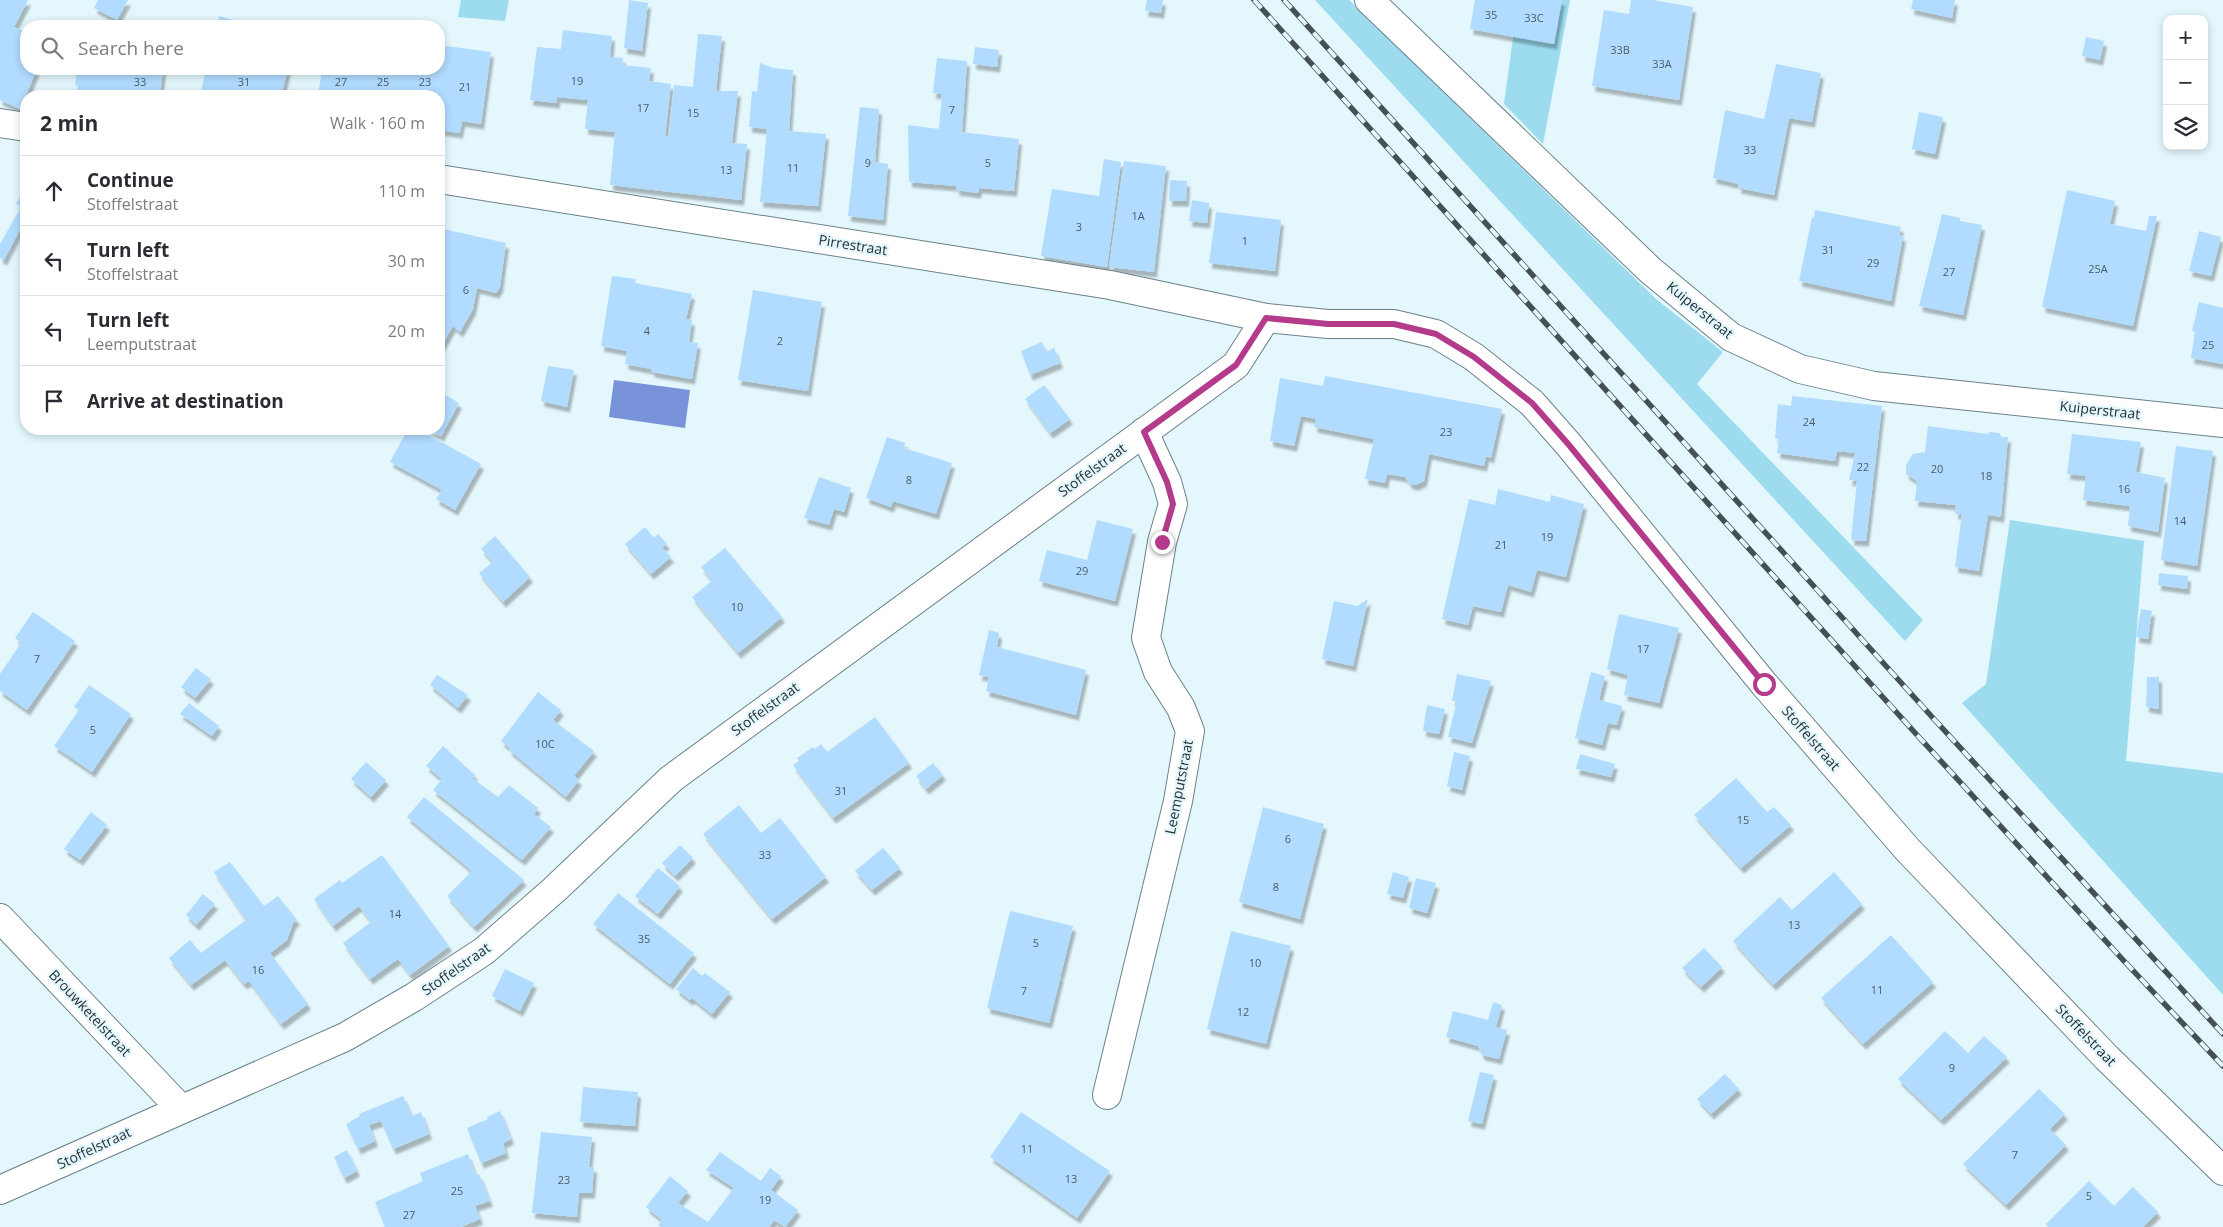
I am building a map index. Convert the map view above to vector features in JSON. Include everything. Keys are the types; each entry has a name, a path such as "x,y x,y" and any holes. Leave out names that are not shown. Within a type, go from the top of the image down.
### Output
{"street":[{"name":"Kuiperstraat","path":"1369,0 1650,270 1731,337 1800,369 1874,386 2223,423"},
{"path":"0,123 20,126"},
{"name":"Pirrestraat","path":"445,180 1110,285 1266,318"},
{"name":"Stoffelstraat","path":"0,1190 345,1037 414,998 484,951 554,890 671,779 1236,365 1266,318 1328,324 1394,324 1436,334 1474,357 1532,403 1576,453 1764,684 1907,849 2106,1057 2223,1170"},
{"name":"Leemputstraat","path":"1107,1095 1178,801 1190,731 1181,708 1158,672 1146,638 1162,542 1173,504 1167,482 1144,432"},
{"name":"Brouwketelstraat","path":"0,918 181,1109"}],"shaded area":[{"path":"461,0 509,0 505,21 458,17"},
{"path":"1315,0 1349,0 1656,299 1723,352 1697,384 1923,620 1905,641"},
{"path":"1518,0 1570,0 1543,144 1504,104"},
{"path":"2010,520 2144,541 2126,761 2223,773 2223,995 1962,703 1986,684"}],"water":[{"path":"614,380 690,390 685,428 609,417"}],"building":[{"path":"0,0 28,0 14,27 20,30 20,75 34,75 28,90 20,90 20,109 0,100"},
{"path":"98,0 128,0 117,20 94,8"},
{"path":"629,0 648,3 642,51 624,48"},
{"path":"1147,0 1163,0 1161,13 1145,11"},
{"path":"1475,0 1562,0 1554,44 1470,29"},
{"path":"1631,0 1653,0 1693,7 1679,100 1592,86 1604,10 1629,14"},
{"path":"1913,0 1955,0 1952,18 1911,9"},
{"path":"219,16 233,20 218,20"},
{"path":"563,30 612,36 610,57 623,58 622,65 651,68 649,81 671,84 665,136 669,137 674,85 693,87 698,34 722,36 716,91 738,91 732,143 747,144 741,200 610,185 615,132 585,129 588,100 557,97 557,103 530,100 537,47 561,49"},
{"path":"2086,37 2104,41 2100,60 2082,56"},
{"path":"445,46 491,52 481,124 462,121 460,133 445,131 445,90 319,90 321,75 445,75"},
{"path":"975,47 999,50 997,67 973,64"},
{"path":"937,58 967,61 962,132 1019,139 1014,191 979,188 978,193 956,190 957,186 909,182 908,125 939,129 942,94 933,93"},
{"path":"760,63 773,68 793,70 789,131 826,134 818,206 760,202 767,129 749,127 752,91 757,92"},
{"path":"1776,64 1821,73 1812,122 1789,118 1774,195 1738,188 1739,184 1713,178 1725,110 1764,119"},
{"path":"76,75 162,75 161,90 78,90 78,86 75,85"},
{"path":"205,75 286,75 283,90 201,90"},
{"path":"860,107 879,109 875,162 888,164 883,220 848,216"},
{"path":"1919,112 1943,117 1935,154 1912,149"},
{"path":"1104,159 1121,162 1107,267 1041,256 1052,189 1099,196"},
{"path":"1124,161 1166,166 1154,272 1109,267"},
{"path":"1170,180 1187,181 1186,201 1169,201"},
{"path":"2067,190 2115,201 2110,224 2146,231 2149,216 2157,216 2133,326 2042,307"},
{"path":"20,196 20,206 16,204"},
{"path":"1192,200 1209,203 1207,223 1189,221"},
{"path":"20,209 20,229 4,260 0,258 0,244"},
{"path":"1815,210 1901,227 1899,235 1903,236 1891,301 1799,281"},
{"path":"1216,212 1281,220 1275,271 1209,263"},
{"path":"1942,214 1960,218 1960,221 1982,225 1963,315 1919,306"},
{"path":"445,229 506,243 500,287 496,293 477,288 473,309 460,332 453,326 445,340"},
{"path":"2199,231 2221,237 2211,276 2189,271"},
{"path":"612,276 636,279 635,283 692,294 686,319 692,320 689,342 698,343 692,379 652,372 651,369 625,364 627,351 601,346"},
{"path":"753,290 822,302 808,391 738,380"},
{"path":"2199,302 2223,308 2223,364 2191,358 2195,332 2192,331"},
{"path":"1042,342 1046,352 1054,348 1060,363 1030,375 1021,351"},
{"path":"548,366 574,370 567,407 541,401"},
{"path":"1325,376 1502,409 1491,458 1486,456 1484,466 1429,454 1424,481 1416,485 1410,484 1405,477 1387,474 1385,483 1365,479 1374,439 1314,427 1316,419 1301,416 1294,446 1270,441 1280,378 1323,386"},
{"path":"1044,385 1070,419 1050,433 1025,399"},
{"path":"445,395 459,403 445,429"},
{"path":"1792,396 1882,406 1866,541 1851,540 1857,481 1849,480 1855,453 1837,451 1835,461 1777,453 1779,439 1775,438 1778,404 1791,406"},
{"path":"1928,426 1987,434 1990,432 1999,433 2002,437 2008,437 2001,517 1988,515 1979,571 1955,567 1962,514 1955,514 1956,505 1915,501 1917,481 1906,474 1906,465 1913,454 1925,452"},
{"path":"2072,434 2141,442 2136,472 2165,478 2158,532 2128,526 2130,506 2083,500 2086,476 2067,474"},
{"path":"405,435 429,435 481,464 455,510 436,499 442,490 390,462"},
{"path":"887,437 905,443 904,448 952,463 936,514 893,501 891,507 866,498"},
{"path":"2176,446 2213,451 2197,566 2161,560"},
{"path":"819,477 851,488 844,512 834,509 829,525 804,518"},
{"path":"1498,489 1550,502 1551,495 1584,504 1566,577 1537,570 1531,592 1508,585 1501,612 1473,606 1468,625 1442,619 1469,499 1495,505"},
{"path":"1097,520 1133,529 1115,601 1039,581 1047,550 1087,560"},
{"path":"645,527 654,538 658,534 667,544 662,547 671,557 651,574 625,544"},
{"path":"495,536 530,577 503,602 479,573 493,562 481,549"},
{"path":"725,548 782,617 738,653 692,597 712,581 701,567"},
{"path":"2159,573 2188,576 2187,589 2158,585"},
{"path":"1368,599 1353,666 1322,659 1334,601 1357,606"},
{"path":"2141,609 2152,611 2148,639 2136,637"},
{"path":"33,612 75,641 27,710 0,691 0,674 21,643 15,638"},
{"path":"1619,614 1679,628 1659,703 1624,695 1628,675 1607,669"},
{"path":"989,630 999,633 997,647 1086,670 1076,715 986,691 989,677 979,675"},
{"path":"196,668 211,679 195,698 181,687"},
{"path":"1591,672 1605,676 1599,700 1622,706 1617,725 1608,723 1602,745 1575,738"},
{"path":"1457,674 1491,681 1472,743 1448,737 1457,701 1452,701"},
{"path":"437,675 468,695 458,708 430,685"},
{"path":"2147,677 2159,677 2159,709 2146,707"},
{"path":"89,685 131,714 92,772 54,746 79,710 74,707"},
{"path":"538,692 561,710 553,720 594,751 574,776 579,780 566,797 509,750 510,748 501,741"},
{"path":"189,703 219,726 212,736 180,714"},
{"path":"1427,705 1445,709 1439,734 1423,731"},
{"path":"875,717 909,763 833,818 793,765 799,761 797,758 813,747 815,749 821,744 827,752"},
{"path":"443,746 475,775 472,778 498,797 509,785 538,808 534,814 551,827 522,860 433,790 442,779 426,766"},
{"path":"1454,752 1470,756 1462,790 1447,786"},
{"path":"1580,754 1615,764 1611,777 1576,769"},
{"path":"366,762 386,780 371,797 351,779"},
{"path":"933,763 943,775 926,789 916,776"},
{"path":"1736,778 1767,812 1774,807 1791,825 1741,868 1694,815"},
{"path":"424,797 524,880 474,927 447,896 472,871 407,817"},
{"path":"739,805 761,833 780,818 826,877 772,919 703,834"},
{"path":"1263,807 1324,824 1300,919 1239,902"},
{"path":"91,812 107,825 80,860 64,849"},
{"path":"680,845 693,858 675,876 662,863"},
{"path":"883,848 900,868 872,890 855,871"},
{"path":"382,855 449,946 410,975 398,959 370,979 343,943 371,922 359,906 333,926 314,899 340,880 342,883"},
{"path":"230,862 264,906 278,896 297,920 293,923 287,940 270,953 308,1004 281,1024 249,981 244,984 225,960 191,985 169,958 190,940 201,953 246,920 214,872"},
{"path":"658,868 680,886 658,914 635,896"},
{"path":"1393,872 1409,877 1403,898 1387,894"},
{"path":"1834,872 1862,904 1773,985 1733,941 1780,897 1792,910"},
{"path":"1416,878 1436,883 1427,913 1409,908"},
{"path":"618,893 694,953 670,984 593,924"},
{"path":"203,894 215,904 196,925 186,915"},
{"path":"1010,911 1073,926 1061,974 1055,973 1061,975 1049,1023 987,1008"},
{"path":"1231,931 1291,946 1266,1044 1207,1029"},
{"path":"1891,935 1933,982 1863,1044 1821,998"},
{"path":"1704,948 1722,967 1701,987 1682,968"},
{"path":"693,968 702,976 705,973 730,992 712,1014 692,998 690,1000 676,989"},
{"path":"505,969 534,983 520,1011 492,996"},
{"path":"1493,1002 1502,1005 1496,1027 1507,1030 1499,1059 1482,1055 1478,1046 1446,1037 1453,1011 1488,1020"},
{"path":"1945,1031 1968,1053 1984,1036 2007,1057 1941,1120 1898,1079"},
{"path":"1480,1072 1494,1075 1482,1124 1468,1121"},
{"path":"1725,1074 1739,1089 1711,1114 1697,1099"},
{"path":"583,1087 638,1092 635,1126 580,1122"},
{"path":"2039,1089 2065,1114 2050,1129 2066,1145 2006,1205 1963,1164"},
{"path":"403,1096 412,1116 421,1112 429,1134 393,1149 381,1121 369,1125 375,1141 358,1149 346,1124 360,1116 359,1114"},
{"path":"500,1111 511,1139 503,1143 506,1153 481,1163 467,1128 488,1119 487,1117"},
{"path":"1021,1112 1110,1171 1077,1218 990,1157"},
{"path":"541,1132 592,1137 589,1167 594,1167 592,1193 579,1193 577,1217 532,1213"},
{"path":"347,1150 357,1171 344,1178 334,1157"},
{"path":"720,1152 761,1181 770,1168 781,1176 771,1190 798,1210 785,1227 774,1220 769,1227 661,1227 658,1225 662,1220 646,1207 670,1176 688,1191 678,1203 708,1222 734,1188 706,1170"},
{"path":"468,1154 476,1176 479,1174 490,1201 475,1206 480,1219 461,1227 385,1227 375,1202 423,1181 420,1173"},
{"path":"2089,1181 2114,1206 2133,1187 2158,1212 2143,1227 2048,1227 2046,1224"}],"railway":[{"path":"1254,0 1917,735 2223,1066"},
{"path":"1284,0 1933,718 2223,1034"}],"route":[{"path":"1162,542 1173,504 1167,482 1144,432 1236,365 1266,318 1328,324 1394,324 1436,334 1474,357 1532,403 1569,445 1764,684"}]}
